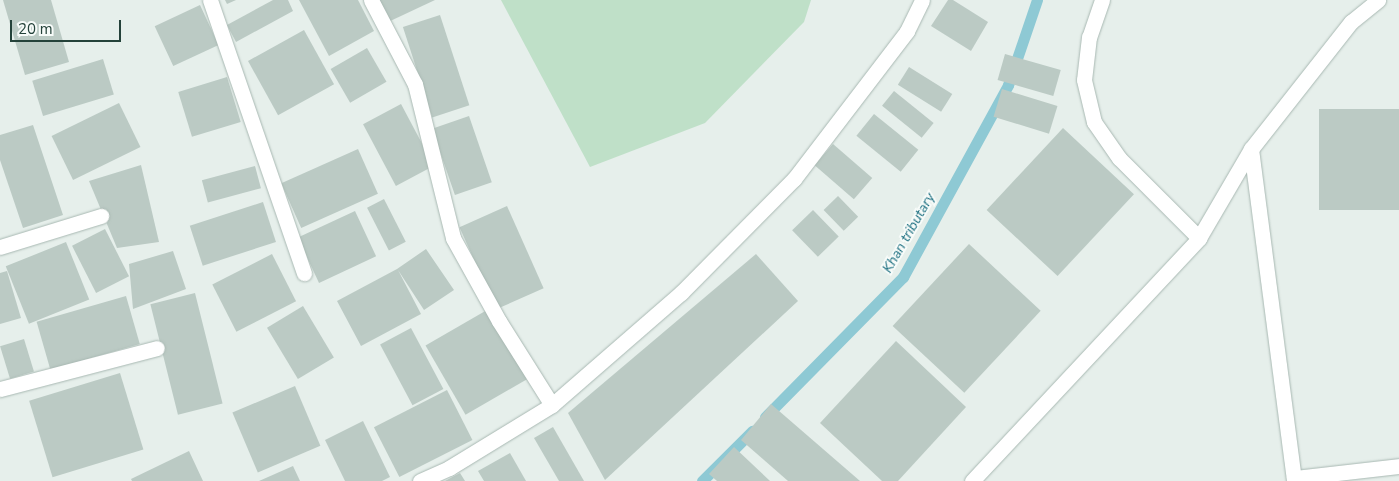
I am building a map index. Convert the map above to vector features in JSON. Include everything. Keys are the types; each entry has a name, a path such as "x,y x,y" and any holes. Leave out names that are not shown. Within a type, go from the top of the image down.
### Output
{"street":[{"path":"210,0 304,274"},
{"path":"371,0 415,84 453,238 499,321 552,406"},
{"path":"420,481 449,468 552,406 681,293 794,179 907,31 922,0"},
{"path":"1102,0 1089,37 1084,80 1094,122 1119,158 1199,238"},
{"path":"972,481 1199,238 1251,149 1352,22 1378,0"},
{"path":"1251,149 1294,480 1399,466"},
{"path":"0,247 101,216"},
{"path":"0,389 157,348"}],"green space":[{"path":"501,0 811,0 804,22 705,123 590,167"}],"building":[{"path":"3,0 51,0 69,62 25,75"},
{"path":"225,0 236,0 227,4"},
{"path":"273,0 288,0 293,11 236,42 227,25"},
{"path":"299,0 358,0 374,31 329,56"},
{"path":"376,0 435,0 386,23"},
{"path":"948,0 953,0 988,22 971,51 931,26"},
{"path":"200,5 219,45 173,66 155,26"},
{"path":"440,15 469,105 432,117 403,27"},
{"path":"304,30 334,84 278,115 248,61"},
{"path":"367,48 386,82 350,103 331,69"},
{"path":"1005,54 1061,70 1053,96 998,80"},
{"path":"103,59 114,94 43,116 32,81"},
{"path":"909,67 952,94 941,112 898,85"},
{"path":"227,77 241,122 192,137 178,92"},
{"path":"1002,89 1057,106 1049,134 994,117"},
{"path":"894,91 934,123 922,138 882,106"},
{"path":"119,103 140,147 73,180 52,136"},
{"path":"401,104 434,166 396,186 363,124"},
{"path":"1319,109 1399,109 1399,210 1319,210"},
{"path":"874,114 918,150 901,172 856,136"},
{"path":"469,116 492,182 455,195 432,129"},
{"path":"33,125 63,215 23,228 0,160 0,135"},
{"path":"1063,128 1134,194 1058,276 987,210"},
{"path":"833,144 872,178 854,199 815,165"},
{"path":"358,149 378,194 301,228 281,183"},
{"path":"141,165 159,242 117,248 89,181"},
{"path":"255,166 261,188 208,202 202,180"},
{"path":"838,196 858,217 844,231 824,210"},
{"path":"384,199 406,242 389,250 367,208"},
{"path":"263,202 276,242 203,266 190,226"},
{"path":"507,206 544,288 496,309 459,227"},
{"path":"813,210 839,237 818,257 792,230"},
{"path":"355,211 376,256 319,283 298,238"},
{"path":"105,229 129,276 96,293 72,246"},
{"path":"66,242 89,299 29,324 6,266"},
{"path":"969,244 1041,311 964,393 893,326"},
{"path":"426,249 454,290 424,310 398,270 421,314 361,346 337,301 397,269"},
{"path":"173,251 186,289 133,309 129,264"},
{"path":"272,254 296,301 236,332 212,284"},
{"path":"756,254 798,301 605,480 568,413"},
{"path":"7,271 21,318 0,324 0,273"},
{"path":"195,293 223,404 178,415 150,304"},
{"path":"126,296 140,344 50,370 37,322"},
{"path":"303,306 334,357 298,379 267,328"},
{"path":"487,310 527,379 466,415 426,346"},
{"path":"411,328 443,389 412,405 380,344"},
{"path":"24,339 34,372 10,379 0,346"},
{"path":"896,341 966,407 898,481 882,481 820,423"},
{"path":"120,373 143,450 53,477 29,401"},
{"path":"295,386 320,446 258,472 232,413"},
{"path":"447,390 472,440 399,477 374,427"},
{"path":"771,404 860,481 788,481 741,440"},
{"path":"363,421 390,477 382,481 345,481 325,440"},
{"path":"553,427 584,481 559,481 534,438"},
{"path":"734,447 770,481 717,481 709,474"},
{"path":"189,451 203,481 132,481 131,479"},
{"path":"510,453 526,481 484,481 478,471"},
{"path":"293,466 300,481 259,481"},
{"path":"460,473 465,481 445,481"}],"waterway":[{"name":"Khan tributary","path":"765,417 903,277 1008,85 1037,0"},
{"name":"Khan tributary","path":"702,481 752,431"}]}
